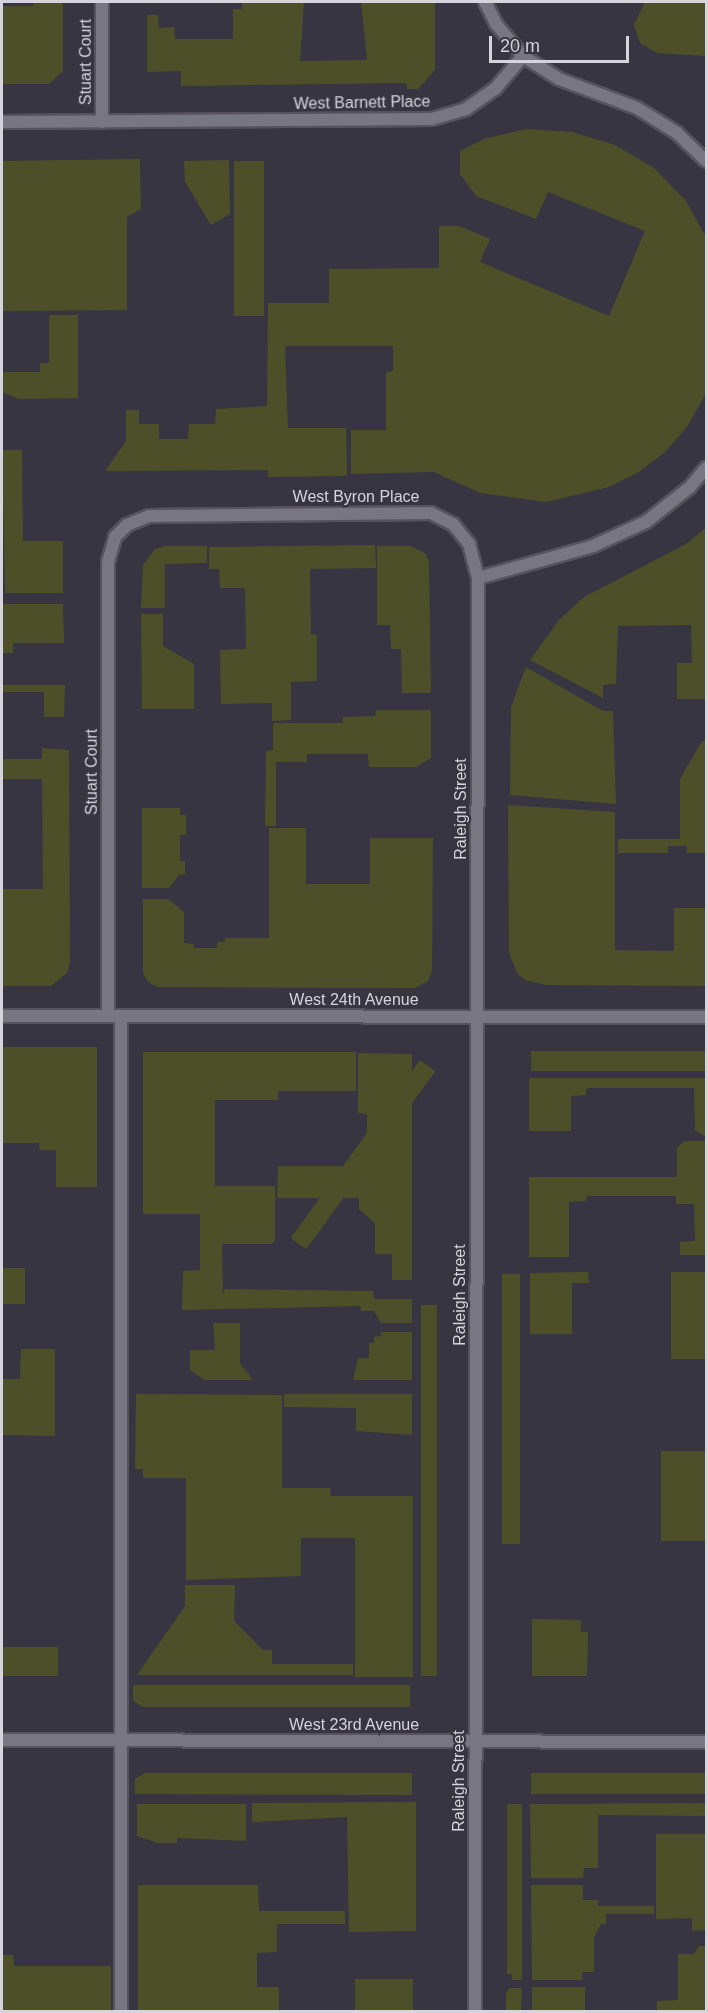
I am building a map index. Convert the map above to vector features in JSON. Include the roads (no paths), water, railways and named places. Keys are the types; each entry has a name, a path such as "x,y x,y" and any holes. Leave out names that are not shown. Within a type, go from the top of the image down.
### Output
{"street":[{"name":"Stuart Court","path":"102,2 102,122"},
{"path":"485,2 496,24 523,56 559,79 638,108 677,134 706,161"},
{"name":"West Barnett Place","path":"2,122 432,119 475,103 495,89 523,56"},
{"path":"478,578 593,546 646,522 690,487 706,468"},
{"name":"West Byron Place","path":"121,531 134,520 149,516 431,513 462,533 473,554 478,578"},
{"name":"Stuart Court","path":"121,531 108,562 115,1016 121,2012"},
{"name":"Raleigh Street","path":"475,2012 478,578"},
{"name":"West 24th Avenue","path":"2,1016 706,1017"},
{"name":"West 23rd Avenue","path":"2,1740 706,1742"}]}
